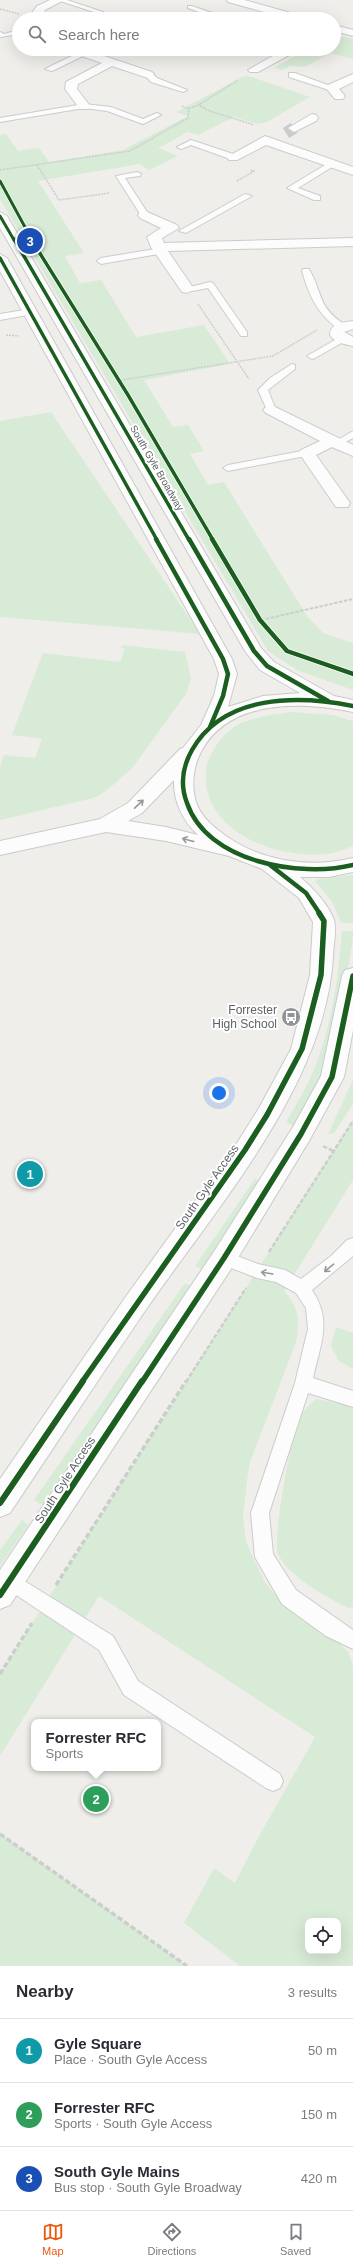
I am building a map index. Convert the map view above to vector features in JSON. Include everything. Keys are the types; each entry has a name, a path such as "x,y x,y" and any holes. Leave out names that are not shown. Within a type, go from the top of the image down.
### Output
{"street":[{"path":"39,12 41,8 60,0"},
{"path":"232,0 276,12"},
{"path":"341,30 353,33"},
{"path":"89,56 148,74"},
{"path":"254,70 281,56"},
{"path":"84,106 71,89 72,82 110,63"},
{"path":"335,92 353,78"},
{"path":"270,141 312,118"},
{"path":"233,157 265,140 353,171"},
{"path":"145,215 220,245"},
{"name":"South Gyle Broadway","path":"0,216 254,651 267,666 328,701"},
{"path":"178,229 154,237 160,249 188,289"},
{"path":"160,249 220,245 353,242"},
{"path":"0,258 222,659 228,674 223,696 210,727 190,751 135,808 106,826"},
{"path":"271,410 334,443 353,451"},
{"path":"334,443 307,453 342,503"},
{"path":"210,727 234,712 263,703 295,699 328,701 353,706"},
{"path":"190,751 183,773 185,796 192,813 214,838 240,854"},
{"path":"0,848 106,826 166,834 240,854 270,865 307,870 344,868 353,865"},
{"name":"South Gyle Access","path":"0,1503 136,1303 245,1150 267,1115 302,1049 321,975 324,921 306,893 270,865"},
{"name":"South Gyle Access","path":"5,1588 224,1258 301,1134 332,1078 353,976"}],"lane":[{"path":"60,0 99,12"},
{"path":"200,2 190,7 205,12"},
{"path":"0,34 3,36 12,34"},
{"path":"49,69 78,56"},
{"path":"148,74 154,80 183,90"},
{"path":"292,75 335,92"},
{"path":"0,120 84,106 108,109 143,122 157,115"},
{"path":"181,147 191,142 233,157"},
{"path":"317,198 291,188 333,164"},
{"path":"137,174 120,176 145,215"},
{"path":"178,229 248,196"},
{"path":"101,260 160,249"},
{"path":"306,271 313,294 327,318 344,331 312,356"},
{"path":"188,289 210,285 244,334"},
{"path":"0,317 30,312"},
{"path":"271,410 263,390 273,380 292,367"},
{"path":"334,443 353,434"},
{"path":"228,468 307,453"},
{"path":"302,1288 338,1261 353,1245"},
{"path":"224,1258 257,1271 280,1275 302,1288 314,1306 316,1329 303,1383 260,1514 264,1556 289,1598 333,1629 353,1640"},
{"path":"303,1383 353,1399"},
{"path":"5,1588 45,1604 106,1643 131,1688 273,1781"}],"path":[{"path":"181,106 188,108 200,103 254,70"},
{"path":"200,103 200,106 207,110 270,132 270,141"},
{"path":"0,170 130,151 188,118 188,108"},
{"path":"232,184 254,171 234,162 233,157"},
{"path":"37,165 59,200 116,192 135,199"},
{"path":"0,182 2,188 8,194"},
{"path":"188,289 235,362 254,385 263,390"},
{"path":"114,374 120,383 273,356 344,331"},
{"path":"1,334 19,336"},
{"path":"260,620 353,599"},
{"path":"256,613 265,625"},
{"path":"0,1674 353,1121"},
{"path":"0,1834 187,1966"}],"green space":[{"path":"341,37 353,39 353,59 341,56"},
{"path":"295,56 325,56 305,67 290,66 282,70 274,68"},
{"path":"246,75 310,97 267,122 258,124 234,117 198,135 188,132 158,148 178,156 149,170 140,164 38,181 84,253 65,256 80,283 101,280 136,337 204,325 230,364 144,380 173,427 188,425 204,451 190,454 208,485 224,482 307,616 323,633 353,643 353,690 297,670 268,651 0,199 0,135 6,134 18,151 39,148 49,162 123,150 188,116 176,112"},
{"path":"51,412 200,634 0,617 0,421"},
{"path":"122,645 185,652 191,678 186,694 133,767 100,795 90,799 0,820 0,767 4,755 35,758 42,739 12,735 43,653 120,662 125,649 121,648"},
{"path":"291,712 333,715 353,721 353,846 327,854 310,855 274,849 257,843 240,834 226,823 215,810 208,794 206,781 207,763 213,750 231,729 241,723 248,720"},
{"path":"353,875 353,923 341,923 332,902 315,881 319,879"},
{"path":"342,931 353,931 341,1009 323,1070 306,1109 296,1127 286,1122 310,1079 323,1043 336,988"},
{"path":"353,1080 353,1104 334,1133 328,1134"},
{"path":"353,1120 353,1180 284,1291 293,1302 297,1315 298,1328 296,1342 249,1465 243,1515 246,1542 264,1581 277,1597 332,1635 348,1652 353,1665 353,1966 240,1966 184,1923 214,1868 235,1883 257,1840 315,1737 99,1596 0,1756 0,1674"},
{"path":"255,1179 264,1183 204,1270 195,1266"},
{"path":"185,1283 192,1287 42,1505 34,1500"},
{"path":"336,1327 353,1333 353,1369 339,1361 331,1346"},
{"path":"316,1399 353,1406 353,1607 349,1608 330,1599 299,1579 283,1563 278,1554 277,1545 280,1511 291,1448 298,1422 303,1412"},
{"path":"22,1520 28,1525 0,1566 0,1550"},
{"path":"0,1834 187,1966 0,1966"}],"tunnel":[{"path":"286,133 294,128"}],"cycle path":[{"path":"0,181 34,245 128,395 260,620 287,651 353,674"},
{"path":"0,216 254,651 267,666 328,701"},
{"path":"0,258 223,659 228,674 223,696 210,727"},
{"path":"353,706 308,699 293,699 278,700 248,706 234,712 219,720 196,743 188,757 184,772 183,787 187,803 195,819 201,826 215,839 248,857 280,867 305,870 329,870 353,865"},
{"path":"0,1503 136,1303 245,1150 267,1115 302,1049 321,975 324,921 306,893 270,865"},
{"path":"0,1595 224,1258 301,1134 332,1077 353,976"}],"place":[{"name":"South Gyle Mains","path":"30,241"},
{"name":"Forrester High School","path":"291,1017"},
{"name":"Gyle Square","path":"30,1174"},
{"name":"Forrester RFC","path":"96,1799"}]}
